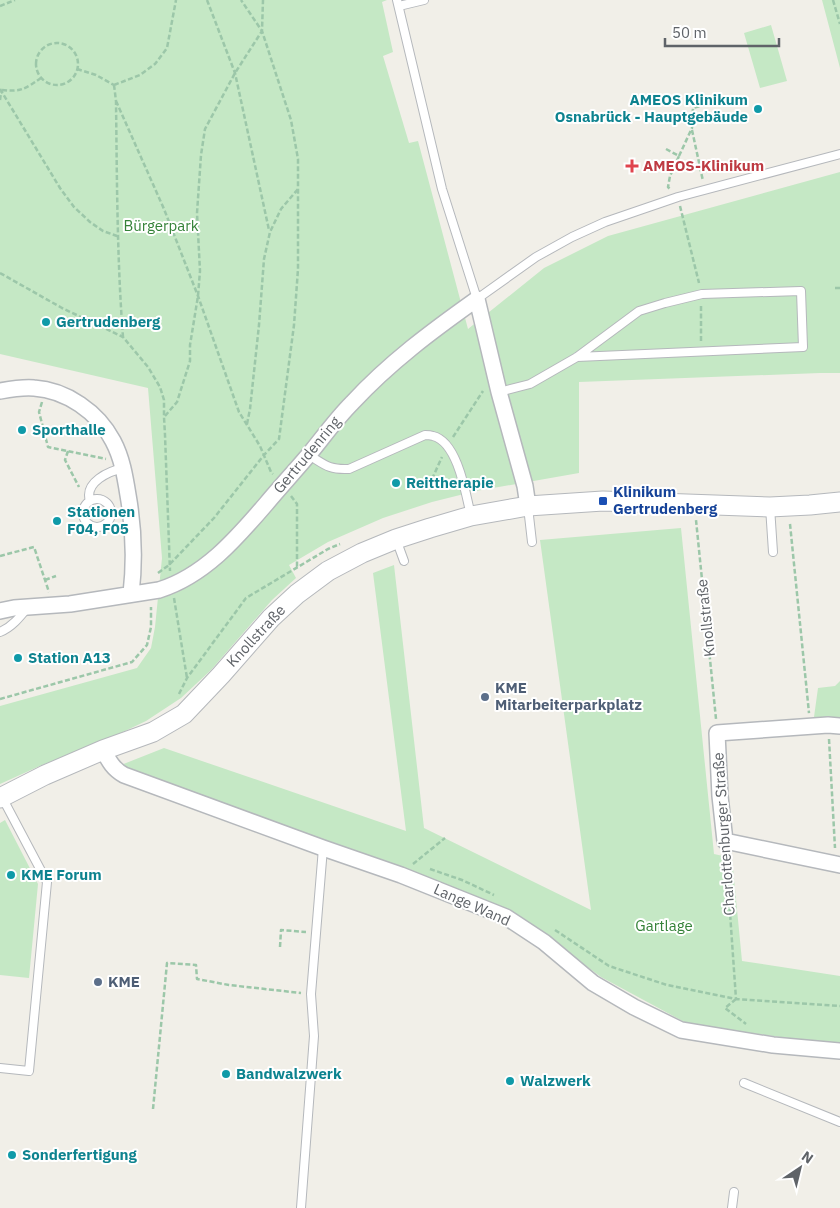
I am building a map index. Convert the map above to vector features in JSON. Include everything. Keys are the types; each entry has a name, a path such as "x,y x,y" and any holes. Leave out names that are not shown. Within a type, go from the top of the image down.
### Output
{"street":[{"path":"477,299 499,392 525,486 528,506"},
{"name":"Gertrudenring","path":"0,611 28,606 70,604 158,590 172,586 218,556 309,455 350,404 385,370 426,336 477,299"},
{"path":"0,391 15,388 34,388 52,391 68,397 82,406 105,427 113,441 132,514 134,534 132,594"},
{"name":"Knollstraße","path":"1,797 45,774 152,732 184,714 271,618 297,594 328,571 362,553 396,539 471,516 528,506 603,501 770,507 840,502"},
{"name":"Charlottenburger Straße","path":"725,841 720,796 717,733 834,725"},
{"name":"Lange Wand","path":"103,750 110,764 124,775 401,875 506,917 544,942 593,983 634,1007 681,1030 773,1045 840,1051"},
{"path":"725,841 838,864"}],"lane":[{"path":"424,0 398,3 442,189 477,299 536,257 606,222 678,197 840,154"},
{"path":"499,392 530,384 576,357 639,311 702,294 801,291 803,347 576,357"},
{"path":"309,455 329,468 349,469 425,435 434,436 442,441 452,452 459,468 471,516"},
{"path":"88,503 90,490 98,479 119,469"},
{"path":"528,506 532,542"},
{"path":"770,507 772,552"},
{"path":"396,539 404,561"},
{"path":"0,632 18,619 28,606"},
{"path":"0,1068 29,1071 46,882 1,797"},
{"path":"301,1208 314,1036 311,994 323,848"},
{"path":"744,1083 840,1122"},
{"path":"732,1208 734,1192"}],"path":[{"path":"0,6 15,0"},
{"path":"114,85 140,75 155,64 167,48 176,0"},
{"path":"206,0 235,73 270,232"},
{"path":"169,565 214,518 264,455 280,439 294,325 298,269 298,159 291,120 262,31 241,0"},
{"path":"164,417 177,402 190,361 190,345 200,271 197,213 201,155 205,129 235,73 262,31 263,0"},
{"path":"833,0 840,24"},
{"path":"58,43 65,45 75,53 78,59 77,69 73,78 68,82 54,85 47,83 42,78 36,65 40,52 46,47 58,43"},
{"path":"77,69 96,75 114,85"},
{"path":"1,90 15,92 22,90 42,78"},
{"path":"114,85 116,101 117,236 123,337"},
{"path":"0,100 1,90"},
{"path":"1,90 60,188 74,207 90,222 117,236"},
{"path":"116,101 164,209 198,296 238,412 264,455 271,472 283,484 296,504 297,568"},
{"path":"704,190 692,128 692,108 709,104"},
{"path":"692,128 670,176 668,187 678,197 702,294 700,351"},
{"path":"666,149 679,156"},
{"path":"246,424 250,409 264,259 270,232 281,209 298,189"},
{"path":"0,272 62,308 123,337 148,367 160,387 164,400 169,565 187,678"},
{"path":"835,288 840,288"},
{"path":"432,479 447,447 495,373"},
{"path":"44,398 39,412 48,447 112,461 119,469"},
{"path":"68,451 65,460 88,503"},
{"name":"Knollstraße","path":"696,504 696,522 717,733"},
{"path":"790,524 810,727"},
{"path":"176,700 187,678 246,598 328,549 346,541"},
{"path":"0,556 34,548 51,595"},
{"path":"45,580 56,576"},
{"path":"0,700 132,662 147,646 151,627 149,592"},
{"path":"834,725 838,864"},
{"path":"401,875 445,838"},
{"name":"Charlottenburger Straße","path":"725,841 736,999 725,1008 752,1029"},
{"path":"280,947 281,930 316,933"},
{"path":"153,1109 167,963 196,965 197,979 229,985 311,994"},
{"path":"736,999 840,1006"}],"green space":[{"name":"Bürgerpark","path":"0,0 387,0 382,2 393,52 383,56 409,143 418,141 468,329 544,268 608,236 840,172 840,373 579,382 579,473 476,491 432,502 383,518 328,542 289,565 296,578 272,600 211,670 181,698 146,721 100,743 42,765 0,784 0,706 137,668 151,648 162,558 148,388 0,354"},
{"path":"822,0 840,0 840,68"},
{"path":"771,25 787,81 760,88 744,33"},
{"name":"Gartlage","path":"681,528 714,854 732,858 742,961 840,976 840,1045 690,1025 601,977 520,917 480,898 128,771 121,765 164,748 406,831 373,573 394,565 424,828 591,910 540,540"},
{"path":"840,681 840,717 814,717 818,688 835,686"},
{"path":"5,820 38,884 29,978 0,975 0,823"}],"place":[{"name":"AMEOS Klinikum Osnabrück - Hauptgebäude","path":"758,109"},
{"name":"AMEOS-Klinikum","path":"632,166"},
{"name":"Gertrudenberg","path":"46,322"},
{"name":"Sporthalle","path":"22,430"},
{"name":"Reittherapie","path":"396,483"},
{"name":"Klinikum Gertrudenberg","path":"603,501"},
{"name":"Stationen F04, F05","path":"57,521"},
{"name":"Station A13","path":"18,658"},
{"name":"KME Mitarbeiterparkplatz","path":"485,697"},
{"name":"KME Forum","path":"11,875"},
{"name":"KME","path":"98,982"},
{"name":"Bandwalzwerk","path":"226,1074"},
{"name":"Walzwerk","path":"510,1081"},
{"name":"Sonderfertigung","path":"12,1155"}]}
